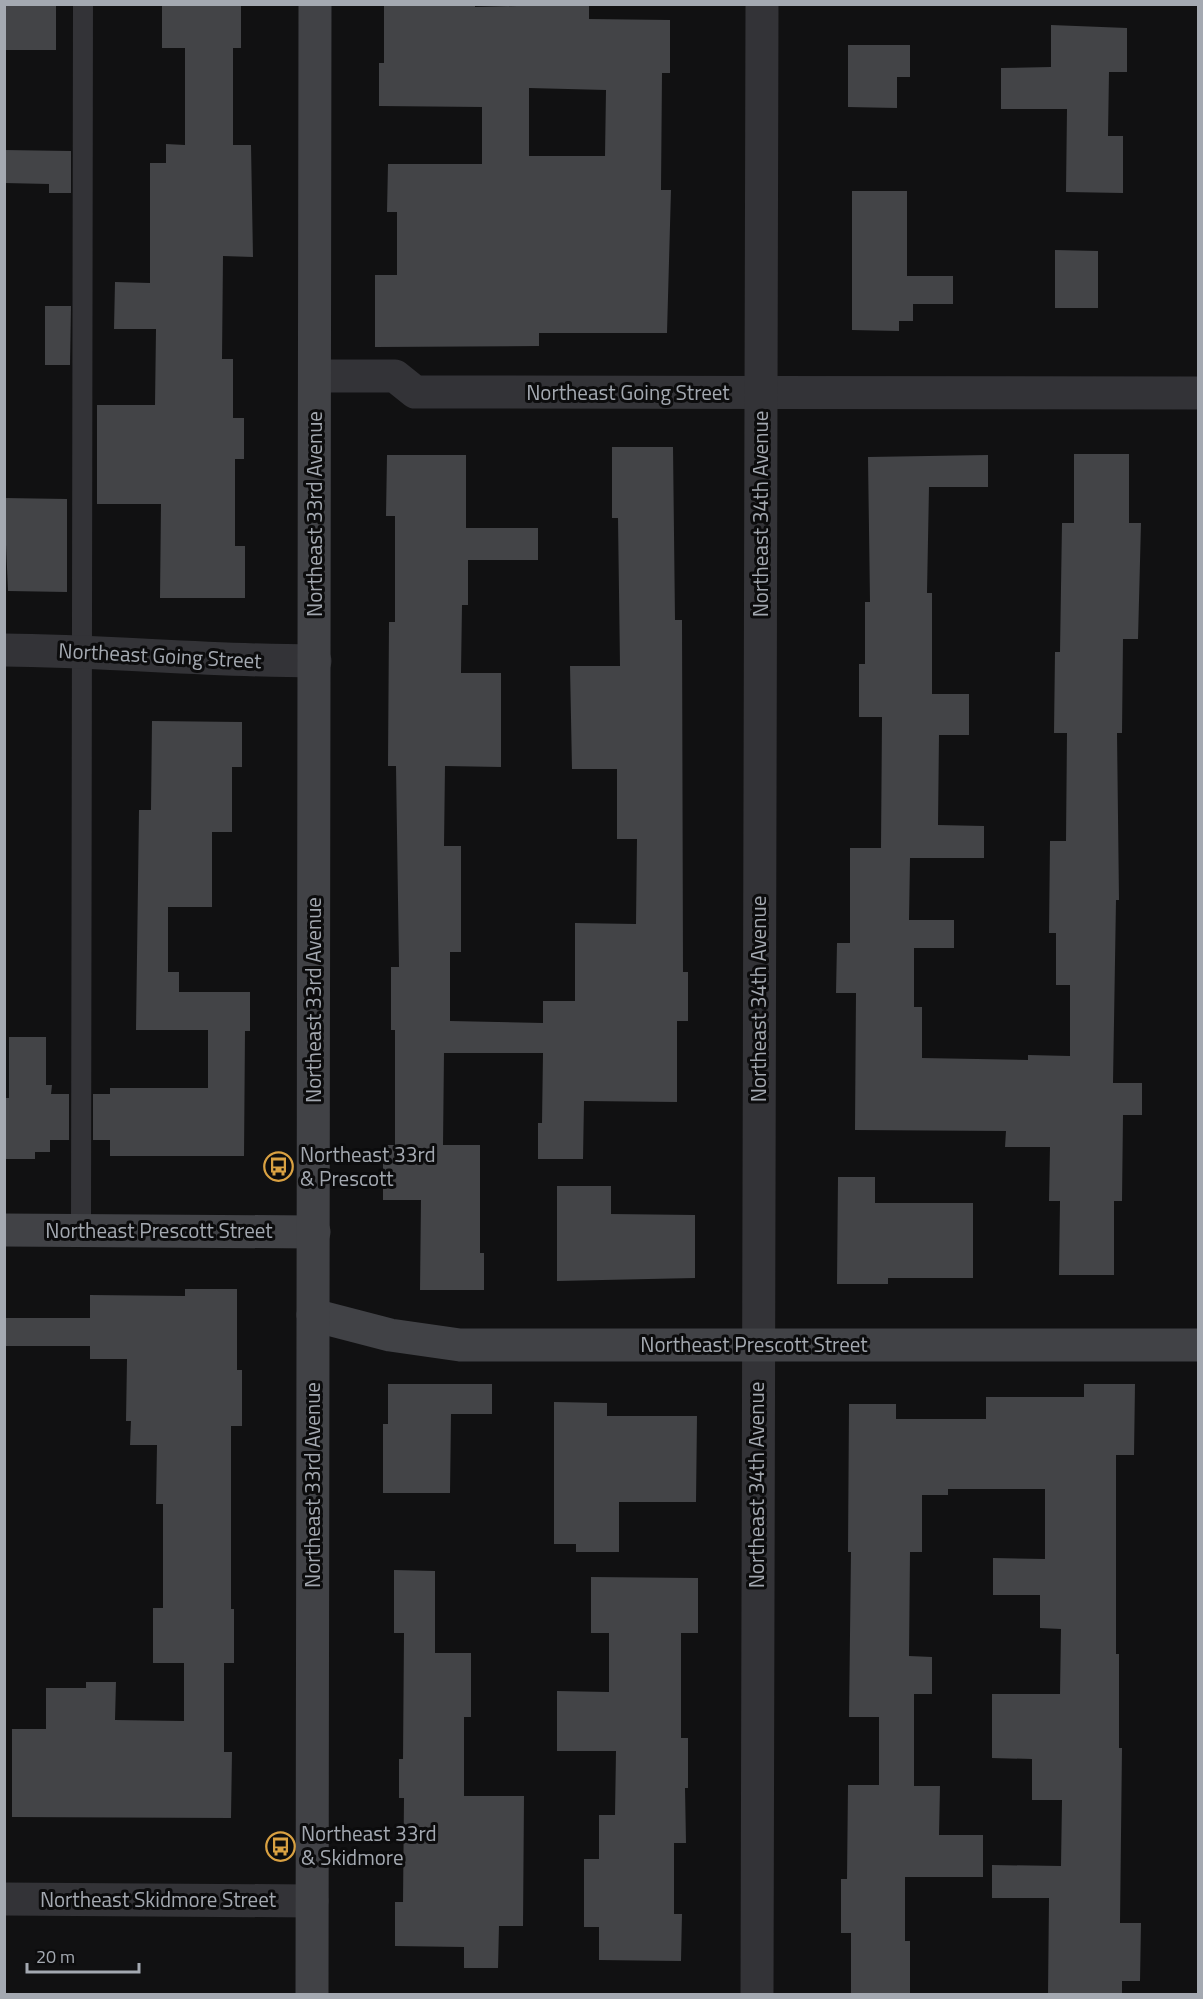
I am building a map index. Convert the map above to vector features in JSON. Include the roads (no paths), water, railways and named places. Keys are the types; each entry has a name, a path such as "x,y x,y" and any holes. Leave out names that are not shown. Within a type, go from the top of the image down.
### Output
{"main road":[{"name":"Northeast 33rd Avenue","path":"312,1995 315,4"},
{"name":"Northeast Prescott Street","path":"4,1230 314,1232"},
{"name":"Northeast Prescott Street","path":"313,1315 390,1335 460,1345 1198,1346"}],"street":[{"name":"Northeast 34th Avenue","path":"757,1995 762,4"},
{"name":"Northeast Going Street","path":"315,376 395,376 415,392 1198,393"},
{"name":"Northeast Going Street","path":"4,650 82,651 241,661 315,661"},
{"name":"Northeast Skidmore Street","path":"4,1899 312,1901"}],"lane":[{"path":"81,1230 83,4"}],"place":[{"name":"Northeast 33rd & Prescott","path":"279,1167"},
{"name":"Northeast 33rd & Skidmore","path":"280,1846"}]}
